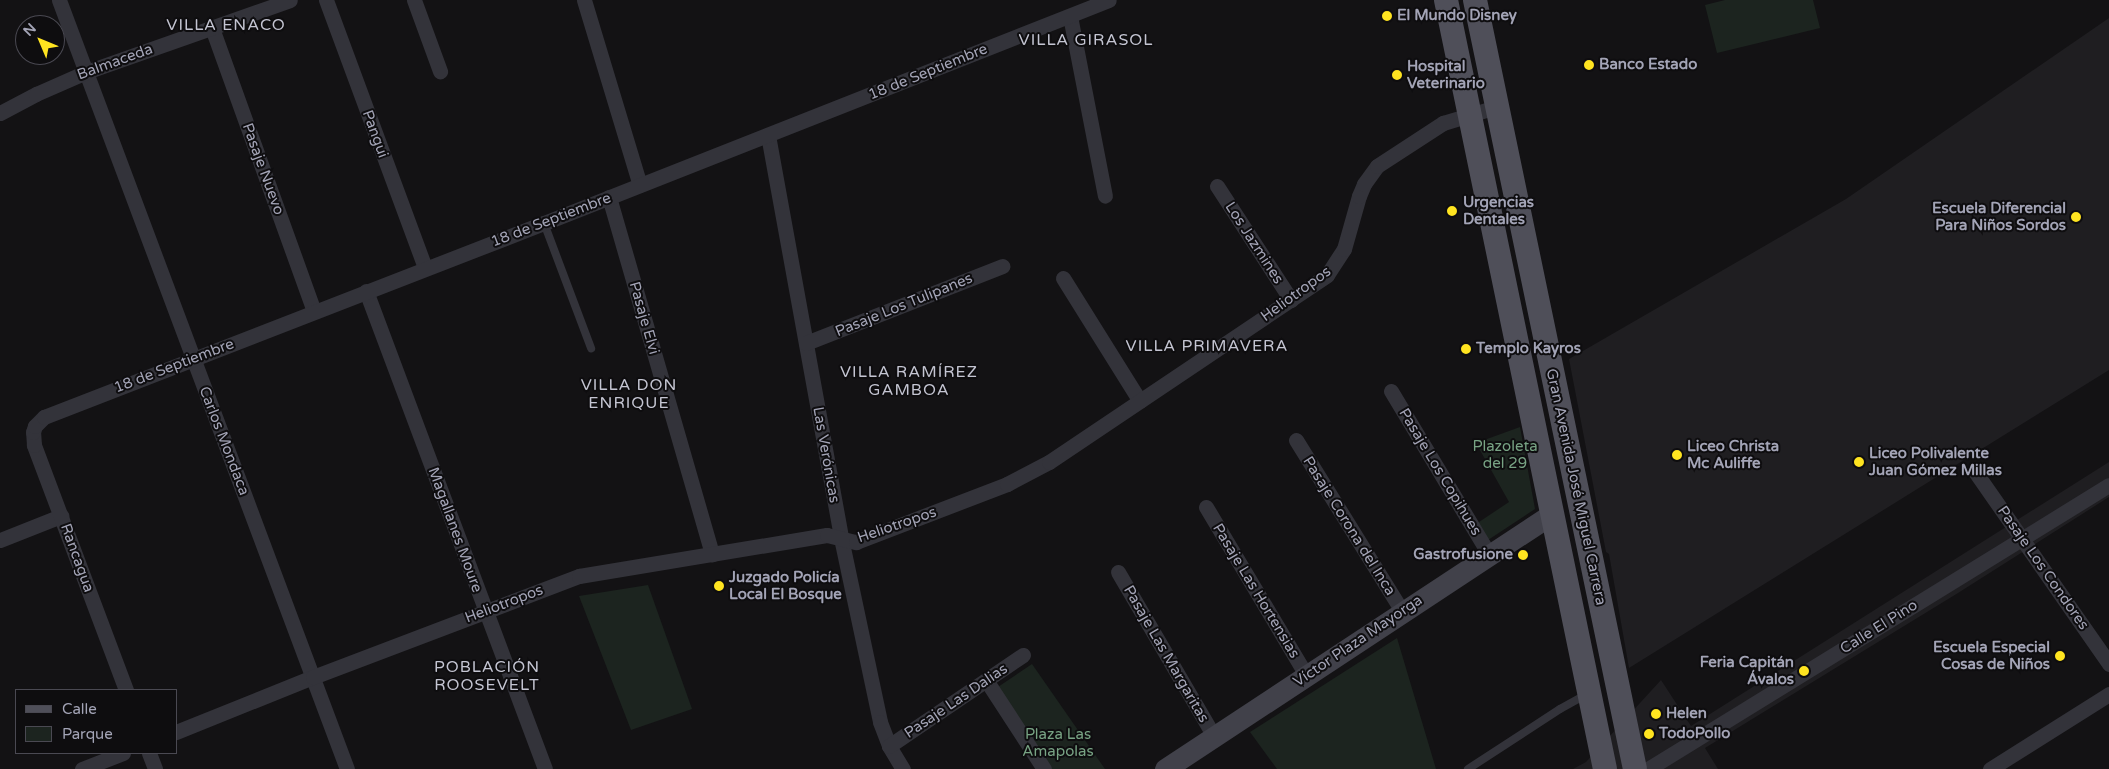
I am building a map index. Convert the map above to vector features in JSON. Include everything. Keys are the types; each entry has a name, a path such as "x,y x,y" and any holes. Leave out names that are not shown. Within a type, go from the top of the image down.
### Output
{"main road":[{"name":"Gran Avenida José Miguel Carrera","path":"1446,0 1551,514 1589,693 1607,767"},
{"name":"Gran Avenida José Miguel Carrera","path":"1475,0 1635,769"},
{"path":"1551,514 1571,520 1585,532"}],"street":[{"name":"Carlos Mondaca","path":"59,0 347,769"},
{"name":"Balmaceda","path":"0,113 36,94 86,72 290,0"},
{"name":"Pangui","path":"326,0 425,268"},
{"path":"414,0 440,71"},
{"path":"584,0 640,185"},
{"name":"18 de Septiembre","path":"35,426 44,417 609,198 1110,0"},
{"path":"1070,16 1104,196"},
{"name":"Pasaje Nuevo","path":"212,28 314,311"},
{"name":"Heliotropos","path":"178,731 313,677 579,576 828,535 856,542 1006,484 1049,462 1327,275 1335,266 1348,240 1359,196 1364,184 1377,166 1427,132 1454,118 1496,107"},
{"name":"Las Verónicas","path":"768,135 842,538 880,722 889,746 903,769"},
{"name":"Los Jazmines","path":"1217,186 1291,300"},
{"name":"Pasaje Elvi","path":"609,198 712,554"},
{"name":"Pasaje Los Tulipanes","path":"806,343 1002,266"},
{"path":"1063,278 1140,401"},
{"name":"Magallanes Moure","path":"366,291 545,769"},
{"name":"Pasaje Los Copihues","path":"1391,390 1489,554"},
{"name":"Rancagua","path":"35,426 32,439 34,445 126,689"},
{"name":"Pasaje Corona del Inca","path":"1296,440 1402,611"},
{"name":"Pasaje Los Condores","path":"1976,472 2109,664"},
{"name":"Calle El Pino","path":"1648,769 2109,485"},
{"name":"Pasaje Las Hortensias","path":"1206,507 1306,675"},
{"name":"Víctor Plaza Mayorga","path":"1165,769 1551,514"},
{"path":"0,540 61,516"},
{"name":"Pasaje Las Margaritas","path":"1118,572 1214,736"},
{"name":"Pasaje Las Dalias","path":"889,746 1024,655"},
{"path":"986,680 1044,769"},
{"path":"1990,769 2109,694"},
{"path":"82,769 121,754"},
{"path":"149,754 155,769"}],"lane":[{"path":"544,223 592,348"},
{"path":"1468,769 1560,708 1589,693"}],"shaded area":[{"path":"2109,18 2109,370 1629,668 1609,554 1606,552 1569,359 1846,199"},
{"name":"Feria Capitán Ávalos","path":"2109,462 2109,497 1958,593 1705,748 1718,769 1573,769 1586,762 1661,680 1691,726"}],"green space":[{"path":"1725,0 1813,0 1820,28 1717,53 1705,5"},
{"name":"Plazoleta del 29","path":"1520,427 1535,509 1485,542 1473,526 1509,502 1476,443"},
{"path":"648,585 692,709 631,730 579,596"},
{"path":"1397,638 1436,769 1277,769 1250,732"},
{"name":"Plaza Las Amapolas","path":"1032,664 1105,769 1049,769 995,689"}],"place":[{"name":"El Mundo Disney","path":"1387,16"},
{"name":"Banco Estado","path":"1589,65"},
{"name":"Hospital Veterinario","path":"1397,75"},
{"name":"Urgencias Dentales","path":"1452,211"},
{"name":"Escuela Diferencial Para Niños Sordos","path":"2076,217"},
{"name":"Templo Kayros","path":"1466,349"},
{"name":"Liceo Christa Mc Auliffe","path":"1677,455"},
{"name":"Liceo Polivalente Juan Gómez Millas","path":"1859,462"},
{"name":"Gastrofusione","path":"1523,555"},
{"name":"Juzgado Policía Local El Bosque","path":"719,586"},
{"name":"Escuela Especial Cosas de Niños","path":"2060,656"},
{"name":"Feria Capitán Ávalos","path":"1804,671"},
{"name":"Helen","path":"1656,714"},
{"name":"TodoPollo","path":"1649,734"}],"district":[{"name":"VILLA ENACO","path":"226,25"},
{"name":"VILLA GIRASOL","path":"1086,40"},
{"name":"VILLA PRIMAVERA","path":"1207,346"},
{"name":"VILLA RAMÍREZ GAMBOA","path":"909,381"},
{"name":"VILLA DON ENRIQUE","path":"629,394"},
{"name":"POBLACIÓN ROOSEVELT","path":"487,676"}]}
